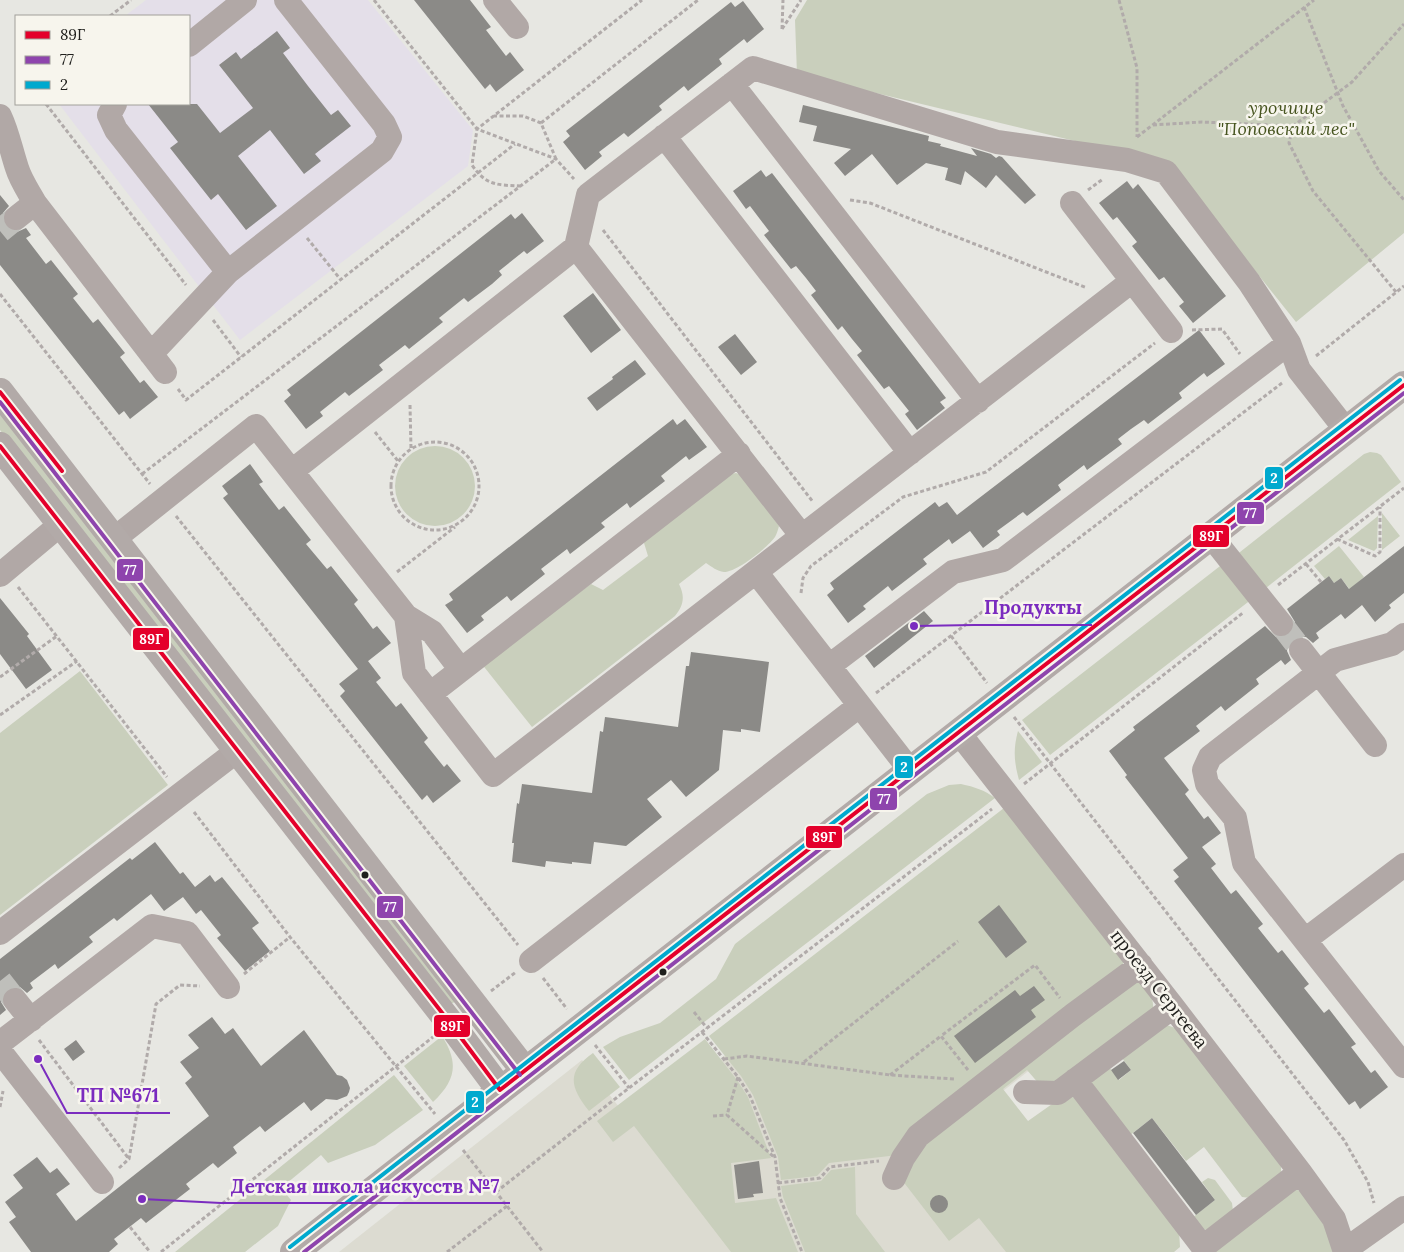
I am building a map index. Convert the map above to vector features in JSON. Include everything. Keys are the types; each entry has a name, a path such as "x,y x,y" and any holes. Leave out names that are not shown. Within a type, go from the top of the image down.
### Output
{"main road":[{"path":"294,1252 1404,385"},
{"path":"0,392 525,1071"},
{"path":"0,446 450,1023 500,1090"}],"street":[{"path":"190,43 245,0"},
{"path":"151,354 228,272 382,151 390,137 384,124 286,0"},
{"path":"495,0 516,27"},
{"path":"292,471 576,247 588,195 753,68 997,142 1134,152 1166,172 1249,282 1289,343 1298,370 1346,430"},
{"path":"732,84 978,401"},
{"path":"114,105 109,115 116,130 228,272"},
{"path":"0,116 7,130 24,185 35,203 165,372"},
{"path":"664,136 910,453"},
{"path":"16,218 35,203"},
{"path":"1072,203 1170,330"},
{"path":"576,247 802,536"},
{"path":"406,616 414,673 493,775 1132,281"},
{"path":"829,666 953,572 1002,560 1289,343"},
{"path":"114,538 256,426 406,616 432,632 462,670"},
{"path":"430,694 739,454"},
{"path":"2,573 61,524"},
{"path":"1211,536 1280,624"},
{"path":"756,572 910,770"},
{"path":"1404,635 1392,644 1335,660 1210,756 1204,770 1207,784 1235,818 1244,863 1404,1066"},
{"path":"1301,650 1375,745"},
{"path":"530,961 860,706"},
{"name":"проезд Сергеева","path":"959,733 1173,1006 1300,1172 1334,1219 1345,1251"},
{"path":"0,933 237,751"},
{"path":"1305,940 1404,865"},
{"path":"0,1043 152,926 187,933 228,987"},
{"path":"899,1168 918,1136 978,1083 1141,965"},
{"path":"15,1000 28,1021"},
{"path":"1025,1092 1058,1093 1173,1006"},
{"path":"0,1051 102,1182"},
{"path":"1075,1080 1203,1247 1300,1172"},
{"path":"1345,1251 1404,1208"}],"path":[{"path":"111,15 131,0"},
{"path":"521,186 496,185 478,173 472,165 477,129 642,0"},
{"path":"541,123 698,0"},
{"path":"783,0 782,29 801,0"},
{"path":"1072,203 1134,152 1137,137 1136,68 1119,0"},
{"path":"1137,137 1314,0"},
{"path":"1304,7 1343,106 1379,171 1404,200"},
{"path":"1152,125 1202,122 1293,126 1352,82 1404,24"},
{"path":"47,105 241,357"},
{"path":"142,474 556,159 541,123 522,116 494,116"},
{"path":"1293,126 1290,143 1313,191 1396,292"},
{"path":"165,372 186,400 515,144"},
{"path":"817,194 870,203 1111,298"},
{"path":"293,221 341,280"},
{"path":"860,706 1298,370 1404,286"},
{"path":"0,294 629,1088"},
{"path":"803,600 801,590 803,578 812,566 903,497 986,472 1170,330 1222,329 1253,370"},
{"path":"410,378 411,449"},
{"path":"362,416 398,461"},
{"path":"382,585 460,523 472,511 479,495 479,478 472,462 460,449 444,442 427,442 411,449 398,461 391,477 391,494 398,510 410,523 426,530 443,530 460,523"},
{"path":"496,1192 1404,488"},
{"path":"1337,540 1375,556 1380,552 1380,506"},
{"path":"1306,564 1321,582"},
{"path":"2,573 77,661 290,937 396,1065 543,1252"},
{"path":"0,677 57,636"},
{"path":"951,636 1344,1140 1368,1182 1381,1225"},
{"path":"0,715 77,661"},
{"path":"102,1182 129,1159 156,1004 180,985 228,987 290,937"},
{"path":"804,1062 958,941"},
{"path":"474,1004 530,961"},
{"path":"890,1075 1034,964 1073,1015"},
{"path":"694,1012 707,1028"},
{"path":"28,1021 129,1159"},
{"path":"160,1252 450,1023"},
{"path":"702,1032 738,1077 750,1096 774,1157 780,1198 802,1252"},
{"path":"941,1036 978,1083"},
{"path":"724,1059 746,1056 804,1062 890,1075 978,1083"},
{"path":"727,1115 738,1077"},
{"path":"713,1116 727,1115 774,1157"},
{"path":"778,1183 820,1178 830,1166 899,1168"},
{"path":"447,1252 507,1206"},
{"path":"130,1227 150,1252"}],"shaded area":[{"path":"146,0 368,0 473,130 468,166 240,340 60,105 190,105 190,15 126,15"},
{"path":"978,858 1097,1017 970,1117 1010,1252 339,1252 582,1060 634,1126"}],"green space":[{"name":"урочище \"Поповский лес\"","path":"807,0 1404,0 1404,233 1296,322 1170,164 797,74 795,20"},
{"path":"0,409 455,1002 450,1004 446,1001 0,430"},
{"path":"435,446 450,449 463,458 472,471 475,486 472,501 463,514 450,523 435,526 420,523 407,514 398,501 395,486 398,471 407,458 420,449"},
{"path":"1370,452 1381,455 1401,482 1262,591 1235,556 1364,454"},
{"path":"736,473 744,476 779,526 775,537 744,564 730,571 717,570 706,563 679,584 683,600 675,616 532,727 481,663 591,584 603,590 648,556 644,543 646,537 726,475"},
{"path":"1382,513 1400,536 1382,550"},
{"path":"1378,516 1377,548 1374,551 1348,540"},
{"path":"1339,546 1364,577 1356,584 1361,590 1354,595 1341,578 1334,583 1329,576 1325,579 1314,566"},
{"path":"1224,563 1252,599 1050,755 1022,720"},
{"path":"80,671 168,785 0,915 0,733"},
{"path":"1018,731 1042,762 1019,780 1015,756"},
{"path":"961,784 979,789 995,798 629,1080 603,1047 620,1037 660,1023 716,979 735,944 927,794 949,785"},
{"path":"1004,808 1123,961 1123,966 898,1155 829,1163 817,1176 781,1180 778,1157 753,1095 741,1076 709,1036"},
{"path":"1138,981 1149,993 1153,1008 1056,1085 1040,1085 1027,1070 1003,1089 1028,1121 1062,1097 1070,1096 1080,1100 1179,1231 1180,1247 1174,1252 1006,1252 979,1218 949,1241 902,1180 922,1139"},
{"path":"1164,1024 1175,1028 1281,1164 1281,1173 1251,1198 1242,1197 1204,1147 1186,1161 1152,1118 1129,1136 1091,1082 1109,1067 1119,1080 1131,1070 1119,1054"},
{"path":"442,1036 451,1055 452,1071 446,1086 433,1102 404,1066"},
{"path":"705,1039 748,1097 771,1158 731,1163 735,1203 776,1198 798,1252 731,1252 634,1126 613,1142 597,1121"},
{"path":"593,1053 620,1087 589,1111 578,1094 574,1080 578,1067"},
{"path":"394,1075 423,1110 375,1145 328,1163 321,1155 281,1188 291,1200 278,1226 245,1252 175,1252"},
{"path":"855,1167 856,1214 885,1252 805,1252 783,1197 781,1186 821,1181 831,1170"},
{"path":"1208,1178 1215,1180 1232,1203 1233,1211 1206,1230 1199,1228 1192,1218 1215,1200 1202,1182"},
{"path":"1295,1189 1304,1194 1317,1207 1327,1224 1336,1252 1204,1252"}],"building":[{"path":"414,0 470,0 491,27 486,30 506,56 510,52 524,70 496,92 490,84 485,89"},
{"path":"743,1 764,29 747,43 744,39 719,59 722,64 688,91 684,86 659,106 662,110 628,137 624,133 599,152 602,156 585,170 563,142 570,136 566,131 731,2 735,7"},
{"path":"277,31 290,48 283,53 308,86 331,115 338,110 351,126 315,154 321,161 304,174 270,130 238,156 277,206 246,230 218,194 211,200 170,148 178,142 149,105 197,104 220,133 253,108 219,65 236,52 241,59"},
{"path":"803,105 929,136 928,141 941,144 940,146 977,156 971,148 991,154 996,158 1002,157 1036,195 1025,204 996,175 986,188 965,171 961,185 945,180 948,168 926,163 897,185 872,154 845,176 834,163 851,149 813,141 817,126 799,122"},
{"path":"761,170 766,177 772,173 946,398 940,402 945,408 917,430 905,414 909,411 889,386 884,389 857,355 862,351 842,326 838,330 811,295 816,291 796,266 791,269 764,235 769,231 750,206 746,209 733,191"},
{"path":"1127,181 1133,189 1138,184 1226,296 1193,323 1179,306 1184,302 1164,277 1159,280 1132,246 1137,242 1117,217 1113,220 1099,203"},
{"path":"0,195 9,206 3,213 5,226 10,231 17,232 26,228 31,235 26,238 46,264 51,260 78,294 73,298 93,323 98,319 125,353 120,357 140,383 144,380 158,397 130,419 124,411 119,415 0,265"},
{"path":"522,213 544,241 527,254 524,251 499,271 502,275 468,302 464,298 439,318 443,322 409,349 405,345 379,365 383,370 349,396 345,392 320,412 323,416 306,429 284,401 291,395 287,390 511,214 515,219"},
{"path":"593,293 621,330 591,353 563,316"},
{"path":"1199,330 1225,364 1207,377 1204,373 1179,393 1182,398 1148,424 1144,420 1131,429 1118,439 1122,444 1087,470 1084,465 1058,485 1061,490 1027,516 1023,512 997,531 1000,535 983,548 970,531 952,544 949,539 923,559 927,564 892,591 888,586 863,606 866,609 848,623 827,595 834,589 830,583 935,502 939,507 947,502 957,515"},
{"path":"735,334 757,362 741,375 718,347"},
{"path":"635,360 646,374 597,411 587,398"},
{"path":"673,419 677,425 685,419 707,447 689,460 686,456 661,476 665,481 630,508 627,503 601,523 605,527 570,554 567,549 541,569 545,574 511,601 507,596 481,616 484,620 467,633 445,605 453,600 449,594"},
{"path":"250,464 263,482 259,484 279,510 284,506 311,540 306,544 327,569 331,566 358,600 354,604 373,629 377,626 391,643 358,669 223,498 228,494 222,486"},
{"path":"1404,546 1404,593 1389,605 1391,608 1375,622 1362,605 1345,619 1341,614 1316,633 1319,638 1313,643 1306,637 1300,636 1293,639 1288,644 1287,651 1291,660 1285,665 1281,660 1256,679 1259,684 1225,711 1221,706 1196,726 1200,731 1164,758 1189,790 1185,794 1204,819 1208,816 1221,833 1202,847 1216,864 1211,868 1231,894 1236,890 1263,924 1258,928 1278,953 1282,950 1309,984 1304,988 1324,1013 1329,1009 1356,1044 1351,1047 1371,1073 1375,1070 1388,1087 1360,1109 1355,1101 1349,1105 1174,881 1179,877 1173,870 1188,858 1125,777 1127,775 1109,751 1135,730 1133,727 1265,626 1276,637 1284,637 1290,634 1294,629 1295,622 1287,609 1329,576 1334,583 1341,578 1349,589"},
{"path":"0,598 29,634 27,636 52,670 26,689 0,654"},
{"path":"924,611 933,621 874,668 865,656"},
{"path":"691,652 769,662 760,732 741,729 741,732 723,730 719,770 686,797 671,780 647,799 662,817 626,846 594,842 591,864 546,861 545,867 512,862 514,843 512,843 517,803 519,804 522,784 592,793 600,731 603,732 605,717 678,727 686,666 689,666"},
{"path":"368,661 381,678 376,682 396,707 401,703 428,738 424,742 444,767 447,764 461,781 433,803 427,795 422,800 340,696 345,691 339,684"},
{"path":"155,842 180,874 183,872 195,887 210,875 215,882 222,877 259,923 252,928 270,951 245,971 217,938 221,935 201,910 196,914 183,897 164,911 151,894 117,921 114,918 89,937 93,942 58,969 55,964 30,983 33,988 27,993 20,987 7,989 2,995 1,1002 6,1010 0,1015 0,959 130,858 132,860"},
{"path":"999,905 1027,942 1006,958 978,922"},
{"path":"1034,986 1045,1000 1031,1010 1036,1017 975,1063 954,1036 1015,990 1020,996"},
{"path":"212,1017 225,1034 233,1028 261,1066 304,1030 337,1075 347,1080 350,1088 347,1096 337,1100 326,1099 311,1111 304,1102 265,1132 260,1126 233,1147 237,1153 218,1168 213,1163 186,1184 190,1189 146,1223 141,1218 114,1239 118,1244 109,1252 31,1252 9,1222 16,1217 5,1202 23,1188 13,1175 37,1157 50,1173 57,1168 70,1184 56,1194 76,1221 209,1116 185,1083 192,1077 180,1062 199,1048 188,1035"},
{"path":"76,1040 85,1052 73,1061 64,1049"},
{"path":"1124,1061 1131,1070 1118,1080 1111,1070"},
{"path":"1152,1118 1215,1200 1196,1215 1133,1133"},
{"path":"759,1161 763,1193 753,1194 754,1197 738,1199 734,1165"},
{"path":"939,1195 945,1198 948,1204 945,1210 939,1213 933,1210 930,1204 933,1198"}],"tunnel":[{"path":"0,231 16,218"},
{"path":"1281,624 1301,650"},
{"path":"0,981 15,1000"}],"transit line":[{"name":"2","path":"290,1247 1400,380"},
{"name":"89Г","path":"0,446 450,1023 500,1090 1404,385"},
{"name":"89Г","path":"0,392 62,471"},
{"name":"77","path":"304,1252 1404,393"},
{"name":"77","path":"0,402 520,1075"}],"place":[{"name":"Продукты","path":"914,626"},
{"name":"ТП №671","path":"38,1059"},
{"name":"Детская школа искусств №7","path":"142,1199"}]}
